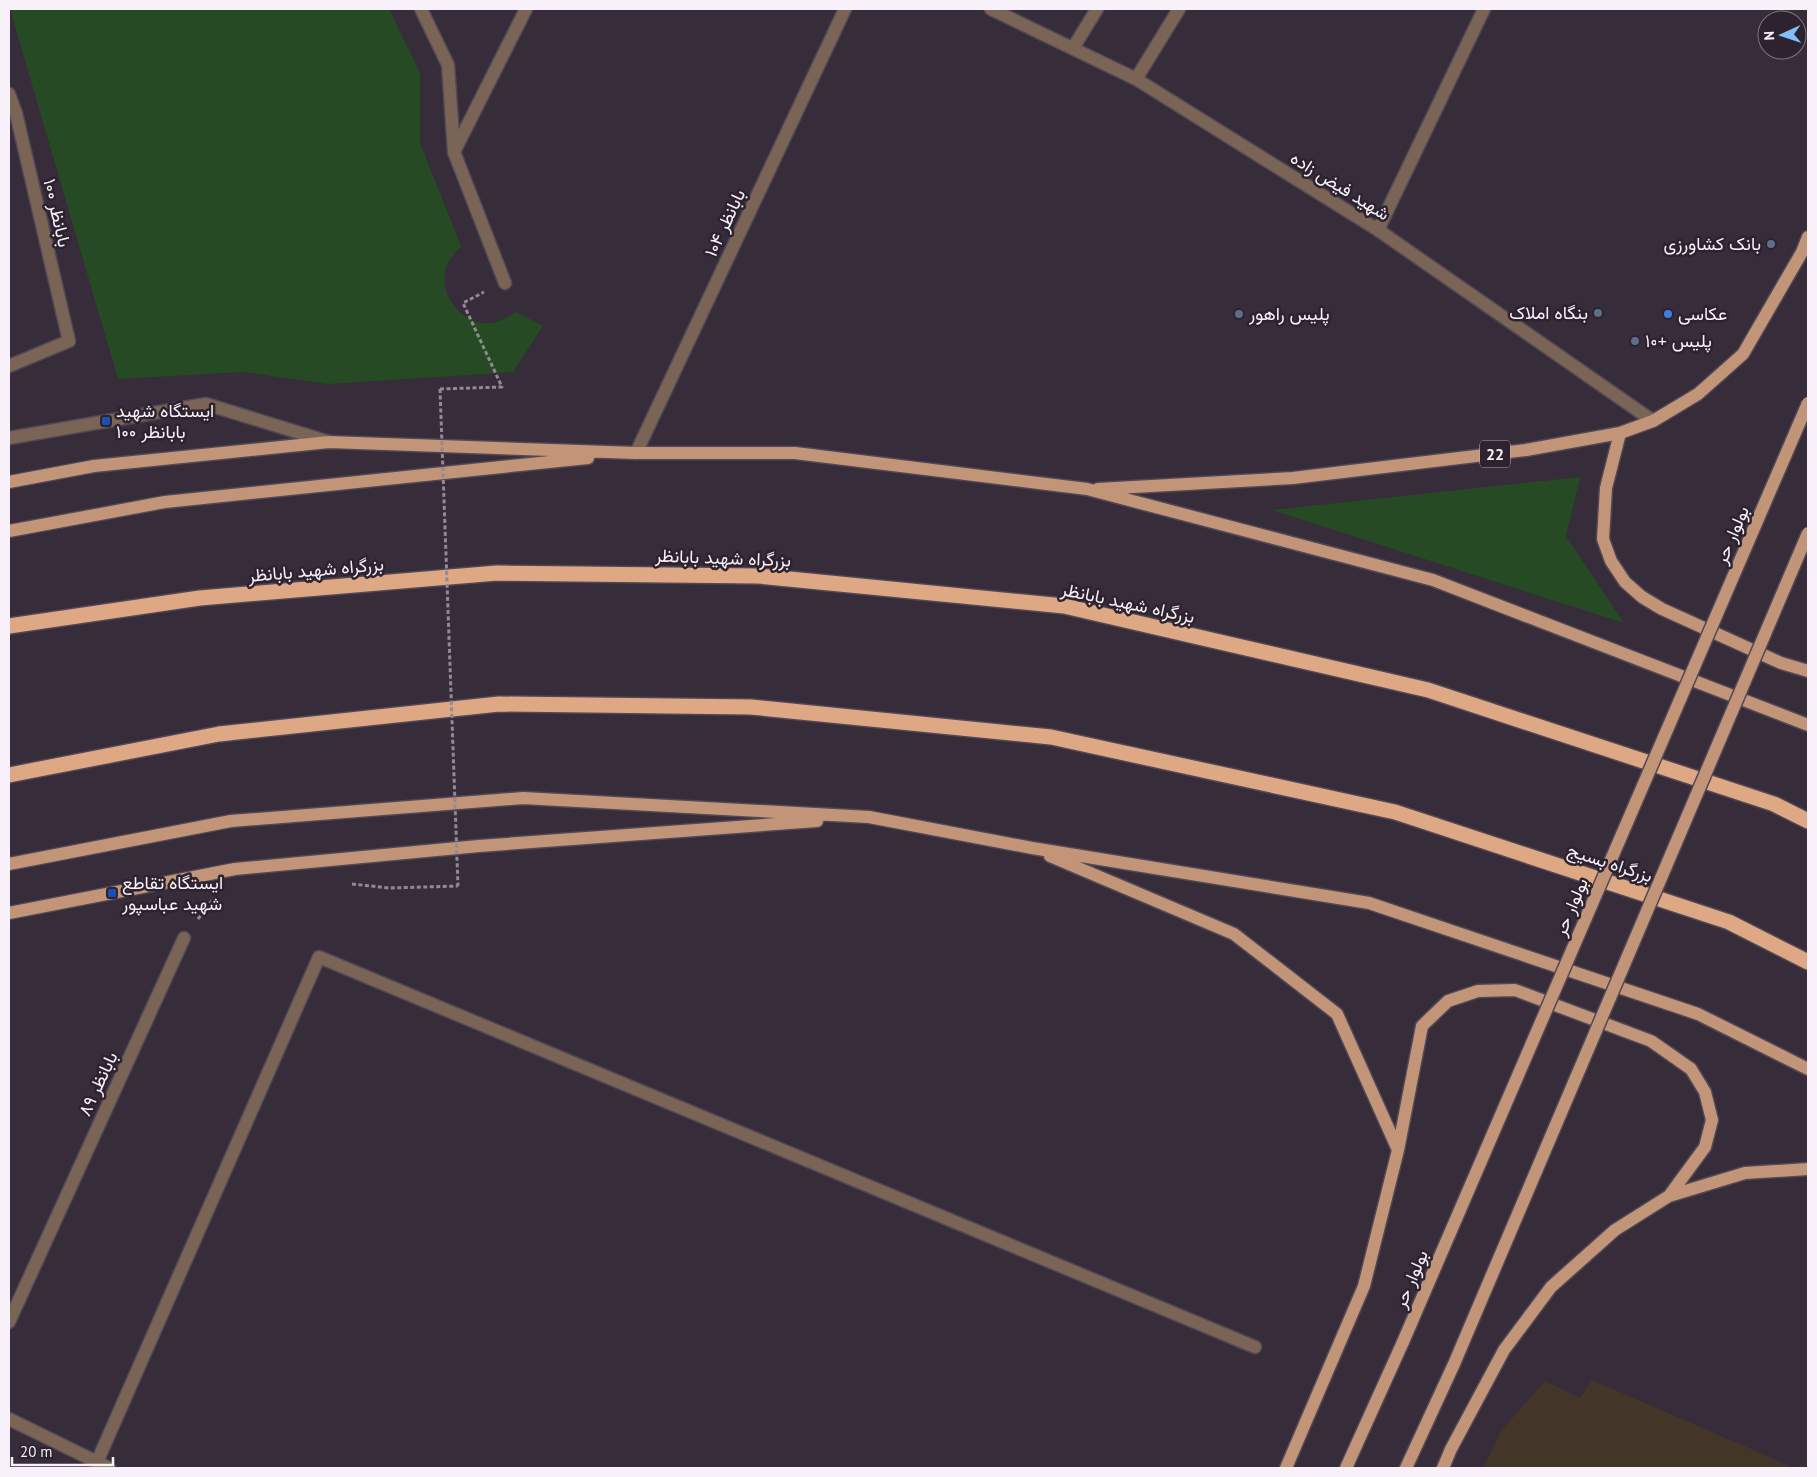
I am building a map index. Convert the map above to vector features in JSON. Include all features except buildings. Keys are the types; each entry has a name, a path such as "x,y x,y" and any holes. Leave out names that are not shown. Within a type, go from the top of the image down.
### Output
{"highway":[{"name":"بزرگراه شهید بابانظر","path":"9,626 200,598 497,573 758,576 1064,606 1428,690 1774,804 1808,821"},
{"name":"بزرگراه بسیج","path":"9,775 219,734 499,704 751,706 1051,737 1395,812 1730,922 1808,962"}],"main road":[{"name":"22","path":"1087,489 1293,478 1526,450 1620,433 1653,421 1698,394 1743,354 1802,252 1808,237"},
{"name":"بولوار حر","path":"1346,1468 1808,403"},
{"path":"1620,433 1606,488 1603,538 1611,561 1625,582 1642,597 1662,609 1781,663 1808,671"},
{"path":"9,482 94,466 329,442 636,453 795,453 1087,489 1433,580 1808,725"},
{"path":"9,531 165,502 636,453"},
{"path":"1406,1468 1454,1364 1808,533"},
{"path":"9,864 231,821 523,798 869,817 1032,848 1369,903 1698,1014 1808,1069"},
{"path":"9,913 235,869 479,846 869,817"},
{"path":"1032,848 1234,934 1337,1014 1398,1150"},
{"path":"1286,1468 1364,1286 1398,1150 1422,1026 1448,1001 1478,991 1515,990 1651,1041 1691,1069 1705,1092 1712,1120 1705,1147 1669,1196"},
{"path":"1443,1468 1504,1350 1551,1287 1615,1230 1669,1196 1745,1173 1808,1169"}],"street":[{"path":"421,9 448,65 454,152 505,283"},
{"path":"454,152 526,9"},
{"name":"بابانظر ۱۰۴","path":"636,453 845,9"},
{"name":"شهید فیض زاده","path":"991,9 1136,79 1378,230 1653,421"},
{"path":"1073,48 1098,9"},
{"path":"1136,79 1179,9"},
{"path":"1378,230 1484,9"},
{"name":"بابانظر ۱۰۰","path":"9,94 16,113 69,341 9,366"},
{"path":"9,127 16,113"},
{"path":"9,438 206,404 329,442"},
{"name":"بابانظر ۸۹","path":"9,1322 184,938"},
{"path":"97,1462 319,957 1255,1347"},
{"path":"9,1420 109,1468"}],"path":[{"path":"389,888 458,886 440,390 502,387 462,303 505,283"},
{"path":"184,938 235,869"}],"shaded area":[{"path":"1592,1380 1795,1468 1483,1468 1501,1431 1545,1381 1580,1398"}],"green space":[{"path":"10,9 389,9 420,73 420,143 461,246 452,256 446,268 444,278 449,299 463,315 483,323 500,321 516,312 543,326 513,372 328,384 243,372 118,379"},
{"path":"1580,477 1566,536 1624,623 1272,510"}],"place":[{"name":"بانک کشاورزی","path":"1771,244"},
{"name":"بنگاه املاک","path":"1598,313"},
{"name":"پلیس راهور","path":"1239,314"},
{"name":"عکاسی","path":"1668,314"},
{"name":"پلیس +۱۰","path":"1635,341"},
{"name":"ایستگاه شهید بابانظر ۱۰۰","path":"106,421"},
{"name":"ایستگاه تقاطع شهید عباسپور","path":"112,893"}]}
